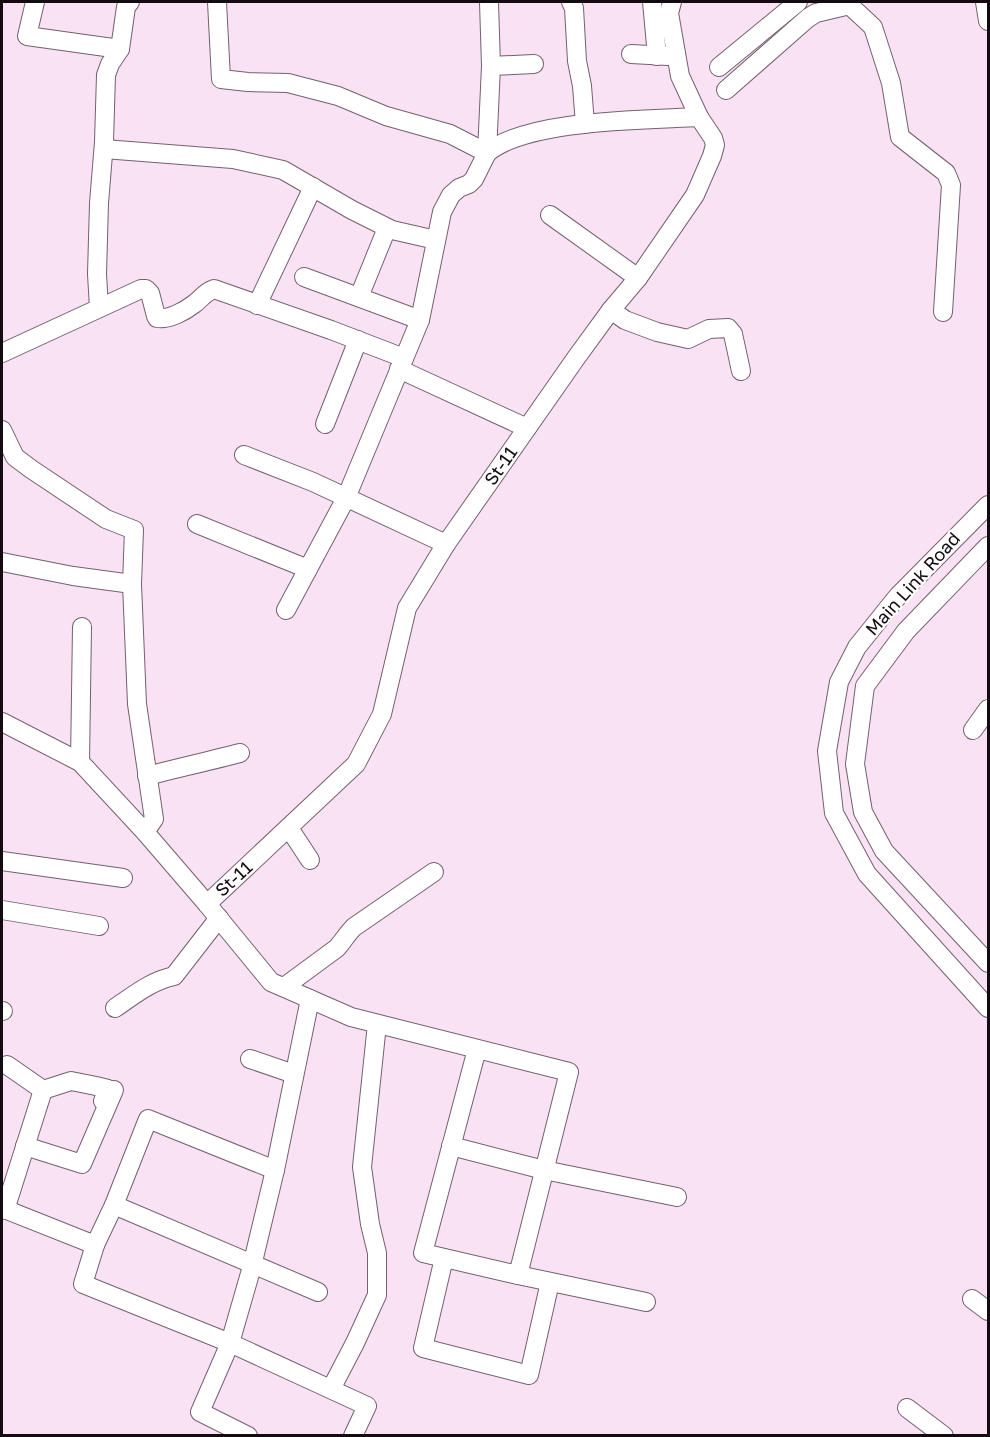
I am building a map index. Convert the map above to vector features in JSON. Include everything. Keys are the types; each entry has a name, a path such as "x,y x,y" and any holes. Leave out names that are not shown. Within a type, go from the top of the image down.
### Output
{"street":[{"path":"35,2 27,36 120,49"},
{"path":"99,308 99,203 104,149 106,75 120,49 126,7 130,2"},
{"path":"217,2 220,79 288,83 338,96 386,116 450,134 487,153"},
{"path":"487,153 491,66 489,2"},
{"path":"571,2 574,8 577,61 582,86 585,124"},
{"path":"652,2 657,56"},
{"name":"St-11","path":"115,1008 145,987 174,976 213,911 289,828 356,764 382,714 407,608 446,544 611,310 638,278 695,195 715,146 680,76 669,13 672,2"},
{"path":"719,67 798,2"},
{"path":"986,2 988,21"},
{"path":"726,90 816,13 848,3 873,27 891,83 900,137 946,173 951,185 943,312"},
{"path":"631,54 677,57"},
{"path":"491,66 534,64"},
{"path":"286,610 346,498 420,320 442,212 451,195 459,188 470,184 487,153 495,146 535,131 585,124 699,117"},
{"path":"104,149 233,159 283,170 387,228 436,240"},
{"path":"257,305 313,187"},
{"path":"550,215 638,278"},
{"path":"359,297 387,228"},
{"path":"304,277 420,320"},
{"path":"2,353 141,290 146,289 150,293 156,316 162,319 183,311 209,290 214,289 358,340 527,428"},
{"path":"611,310 625,320 657,332 688,339 709,329 728,328 733,334 741,371"},
{"path":"325,424 358,340"},
{"path":"2,430 15,457 31,470 106,519 134,530 132,584 136,704 154,819 145,832"},
{"path":"244,456 313,482 446,544"},
{"name":"Main Link Road","path":"988,505 898,596 857,647 839,682 827,751 834,813 867,874 988,1008"},
{"path":"197,524 308,569"},
{"name":"Main Link Road","path":"988,546 906,632 866,686 855,765 863,812 884,851 988,963"},
{"path":"2,562 73,576 132,584"},
{"path":"80,762 82,627"},
{"path":"973,730 988,710"},
{"path":"2,722 80,762 145,832 271,982 351,1017 569,1072 518,1275"},
{"path":"147,776 240,753"},
{"path":"289,828 310,860"},
{"path":"2,861 123,878"},
{"path":"284,987 337,948 354,927 434,872"},
{"path":"2,910 99,926"},
{"path":"248,1436 200,1412 230,1343 252,1264 275,1170 310,999"},
{"path":"331,1389 377,1295 377,1253 370,1224 362,1167 377,1024"},
{"path":"477,1049 423,1253 646,1302"},
{"path":"250,1059 294,1074"},
{"path":"7,1065 43,1090"},
{"path":"25,1146 82,1164 109,1095 108,1089 75,1081 43,1090"},
{"path":"43,1090 3,1209 95,1245"},
{"path":"275,1170 148,1119 114,1205 95,1245 83,1284 230,1343 367,1406 353,1436"},
{"path":"451,1146 544,1170 677,1197"},
{"path":"114,1205 318,1292"},
{"path":"444,1258 423,1348 529,1376 550,1282"},
{"path":"972,1299 988,1311"},
{"path":"907,1408 944,1436"}]}
